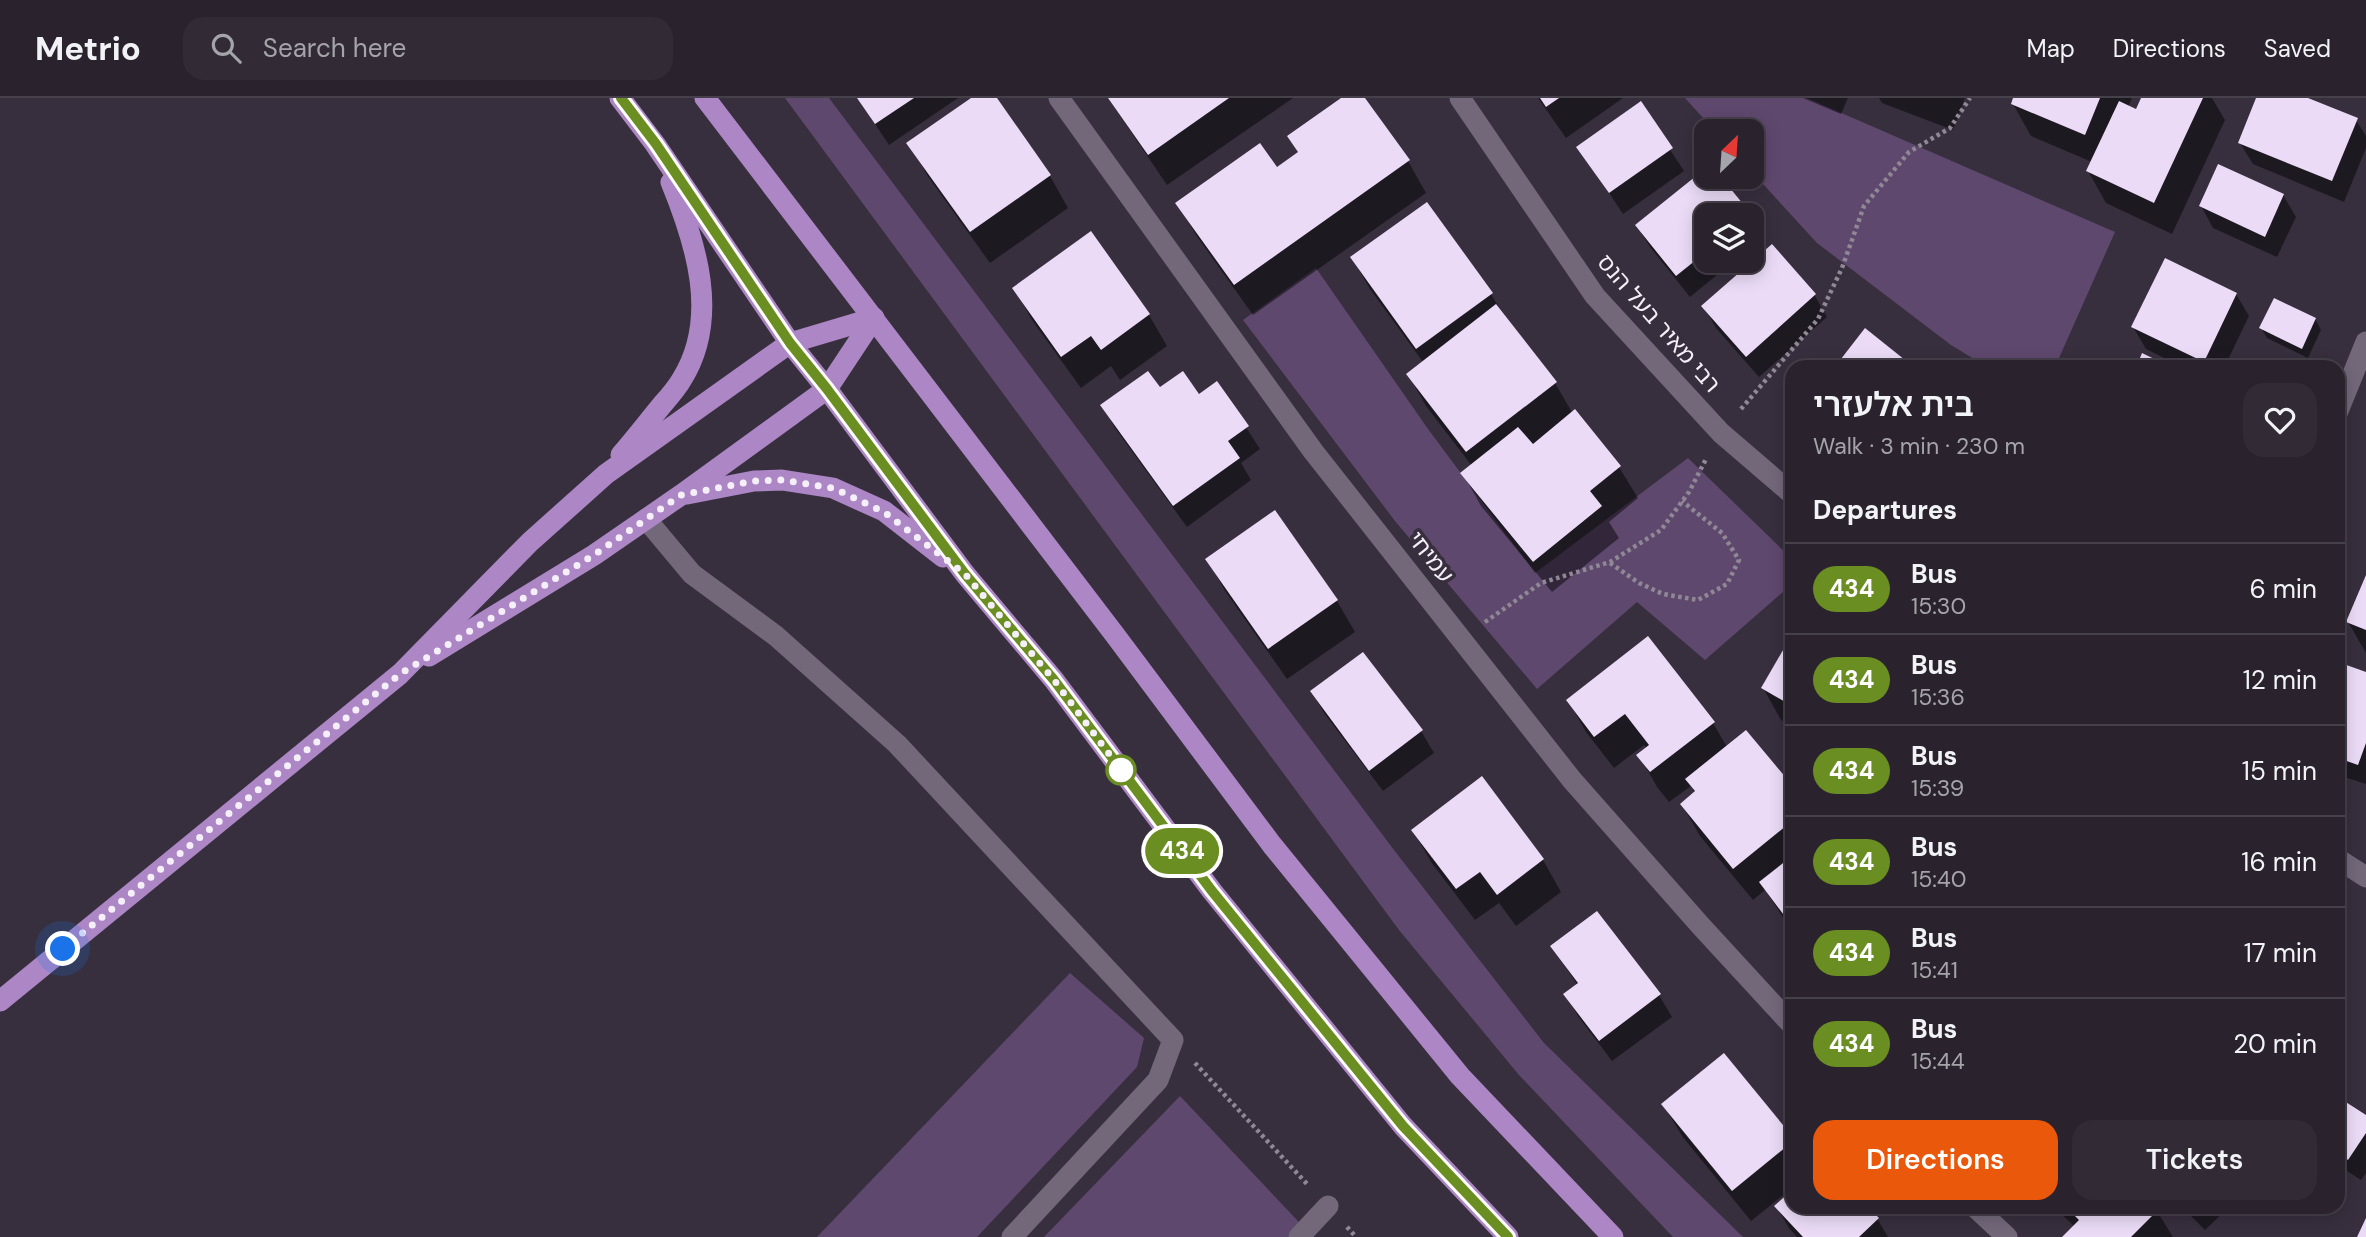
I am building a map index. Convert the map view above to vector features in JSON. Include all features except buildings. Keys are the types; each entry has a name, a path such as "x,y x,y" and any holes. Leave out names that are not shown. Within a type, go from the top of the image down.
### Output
{"main road":[{"path":"621,98 656,144 790,343 965,574 1054,680 1212,891 1312,1016 1403,1126 1508,1237"},
{"path":"705,98 1272,845 1460,1076 1613,1237"},
{"path":"606,474 682,379 699,341 701,279 678,198 656,144"},
{"path":"0,1001 400,674 530,542 606,474 790,343 874,318"},
{"path":"400,674 594,555 827,389 874,318"},
{"path":"681,495 754,481 782,480 833,488 884,512 965,574"}],"street":[{"name":"עמיחי","path":"1059,98 1313,451 1572,780 1785,1017"},
{"name":"רבי מאיר בעל הנס","path":"1460,98 1595,296 1721,433 1785,488"},
{"path":"2345,394 2366,342"},
{"path":"646,519 692,573 776,636 897,744 1173,1040 1158,1080 1012,1237"},
{"path":"2345,864 2366,877"},
{"path":"1299,1237 1328,1206"},
{"path":"1982,1214 2007,1237"}],"path":[{"path":"1461,638 1541,583 1609,562 1661,530 1682,501 1721,433 1818,319 1842,268 1864,206 1909,152 1950,128 1970,98"},
{"path":"1609,562 1639,583 1663,594 1698,600 1727,584 1739,560 1722,533 1682,501"},
{"path":"1173,1040 1356,1237"}],"shaded area":[{"path":"785,98 829,98 1394,850 1544,1043 1743,1237 1673,1237 1519,1075 1399,930"},
{"path":"1685,98 1807,98 2115,232 2058,360 1976,360 1951,345 1817,243 1764,185 1764,119 1704,119"},
{"path":"1316,268 1428,429 1535,573 1688,458 1785,552 1785,590 1705,660 1637,602 1537,689 1395,521 1243,320"},
{"path":"1070,973 1144,1038 1137,1067 977,1237 817,1237"},
{"path":"1180,1096 1313,1237 1044,1237"}],"bus line":[{"name":"434","path":"621,98 656,144 790,343 965,574 1054,680 1212,891 1312,1016 1403,1126 1508,1237"}],"route":[{"path":"63,949 400,674 594,555 681,495 754,481 782,480 833,488 884,512 965,574 1054,680 1121,770"}]}
